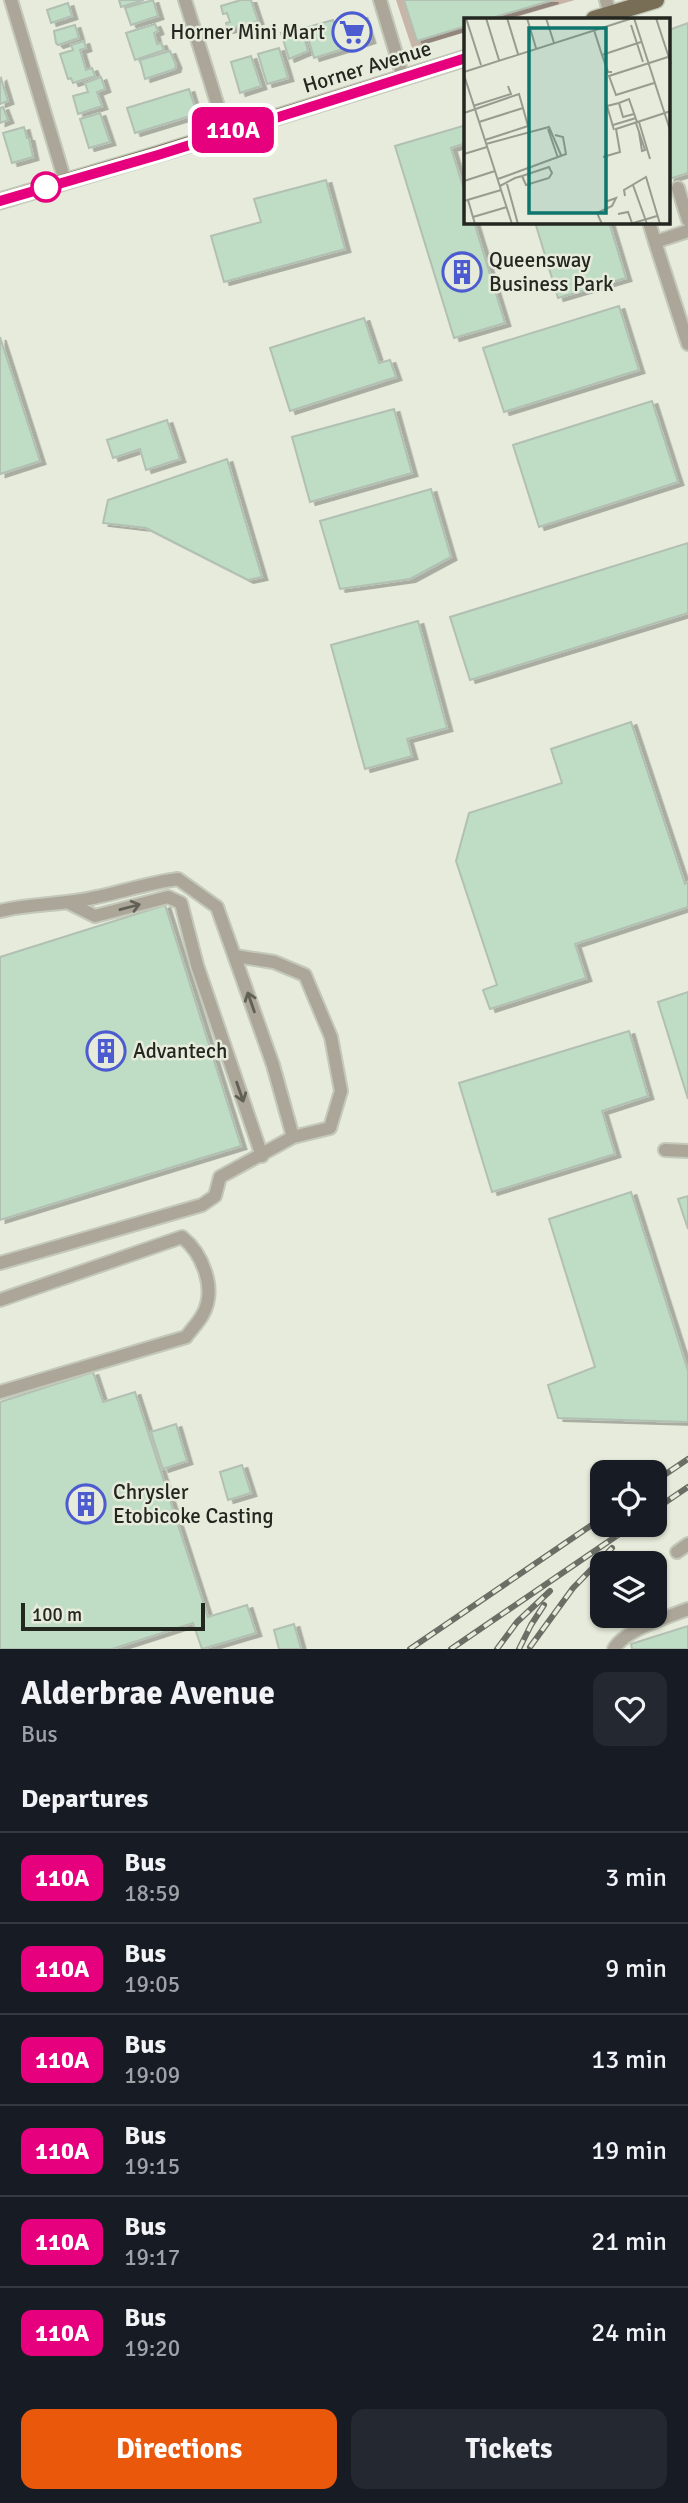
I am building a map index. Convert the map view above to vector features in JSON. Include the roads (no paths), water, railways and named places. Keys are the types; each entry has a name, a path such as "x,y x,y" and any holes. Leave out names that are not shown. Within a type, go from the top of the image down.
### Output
{"main road":[{"path":"608,7 656,0"},
{"name":"Horner Avenue","path":"0,201 158,155 464,59"}],"street":[{"path":"11,0 65,181"},
{"path":"186,0 226,132"},
{"path":"380,0 403,77"},
{"path":"678,188 688,220"},
{"path":"650,224 688,344"},
{"path":"655,242 688,230"},
{"path":"0,911 22,905 81,900 154,882 178,879 217,907 273,1065 293,1137"},
{"path":"66,902 94,916 168,897 181,903 197,965 262,1156"},
{"path":"0,1263 202,1205 215,1196 220,1177 293,1137 330,1128 341,1091 331,1037 305,975 274,962 235,956"},
{"path":"665,1150 688,1151"},
{"path":"0,1300 181,1237 193,1246 204,1267 208,1292 204,1313 186,1337 0,1391"},
{"path":"614,1649 622,1639 688,1609"}],"railway":[{"path":"667,1473 688,1459"},
{"path":"667,1501 688,1487"},
{"path":"410,1649 590,1526"},
{"path":"451,1649 615,1537"},
{"path":"530,1647 573,1588 612,1548"},
{"path":"497,1649 517,1622 550,1591"},
{"path":"519,1649 544,1605"}],"place":[{"name":"Horner Mini Mart","path":"352,32"},
{"name":"Queensway Business Park","path":"462,272"},
{"name":"Advantech","path":"106,1051"},
{"name":"Chrysler Etobicoke Casting","path":"86,1504"}]}
